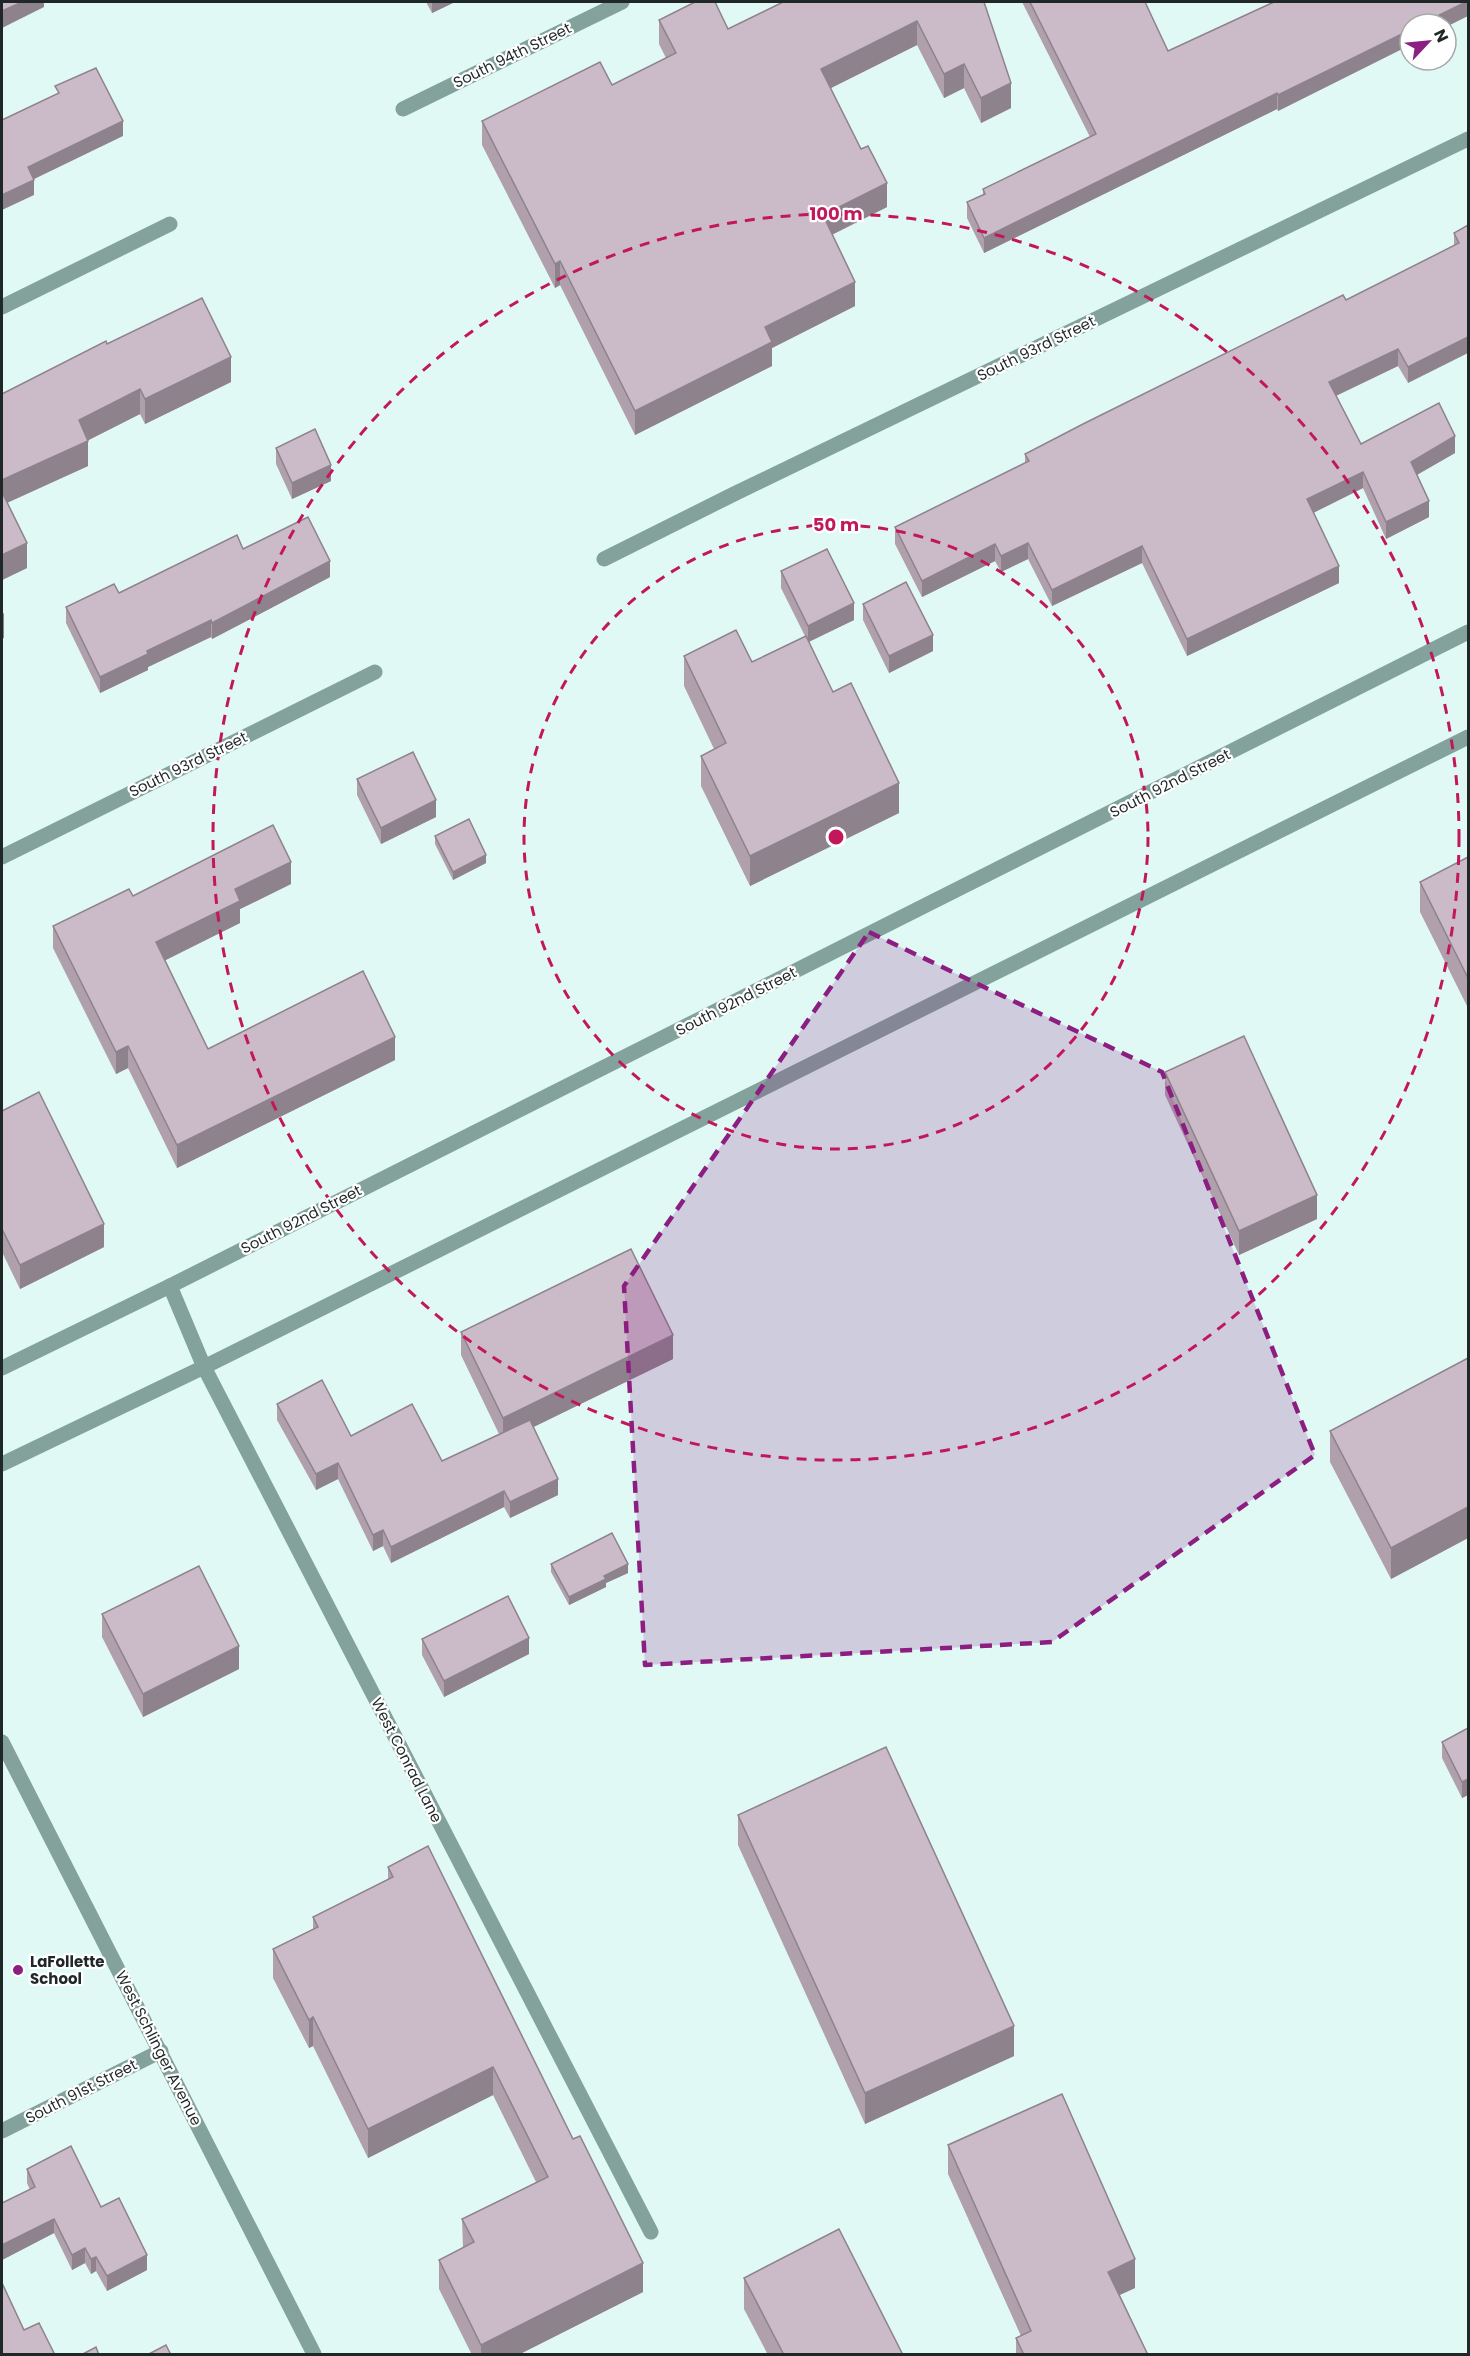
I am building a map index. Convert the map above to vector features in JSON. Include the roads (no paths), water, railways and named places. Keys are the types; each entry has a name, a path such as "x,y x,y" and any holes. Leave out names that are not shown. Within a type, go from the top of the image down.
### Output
{"street":[{"name":"South 94th Street","path":"403,109 621,2"},
{"name":"South 93rd Street","path":"604,559 1468,139"},
{"path":"2,307 170,224"},
{"name":"South 92nd Street","path":"2,1368 170,1286 1468,632"},
{"name":"South 93rd Street","path":"2,856 375,672"},
{"path":"2,1464 204,1367 1468,737"},
{"name":"West Conrad Lane","path":"170,1286 204,1367 651,2232"},
{"name":"West Schlinger Avenue","path":"2,1742 314,2355"},
{"name":"South 91st Street","path":"2,2131 161,2051"}],"place":[{"name":"LaFollette School","path":"18,1970"}]}
